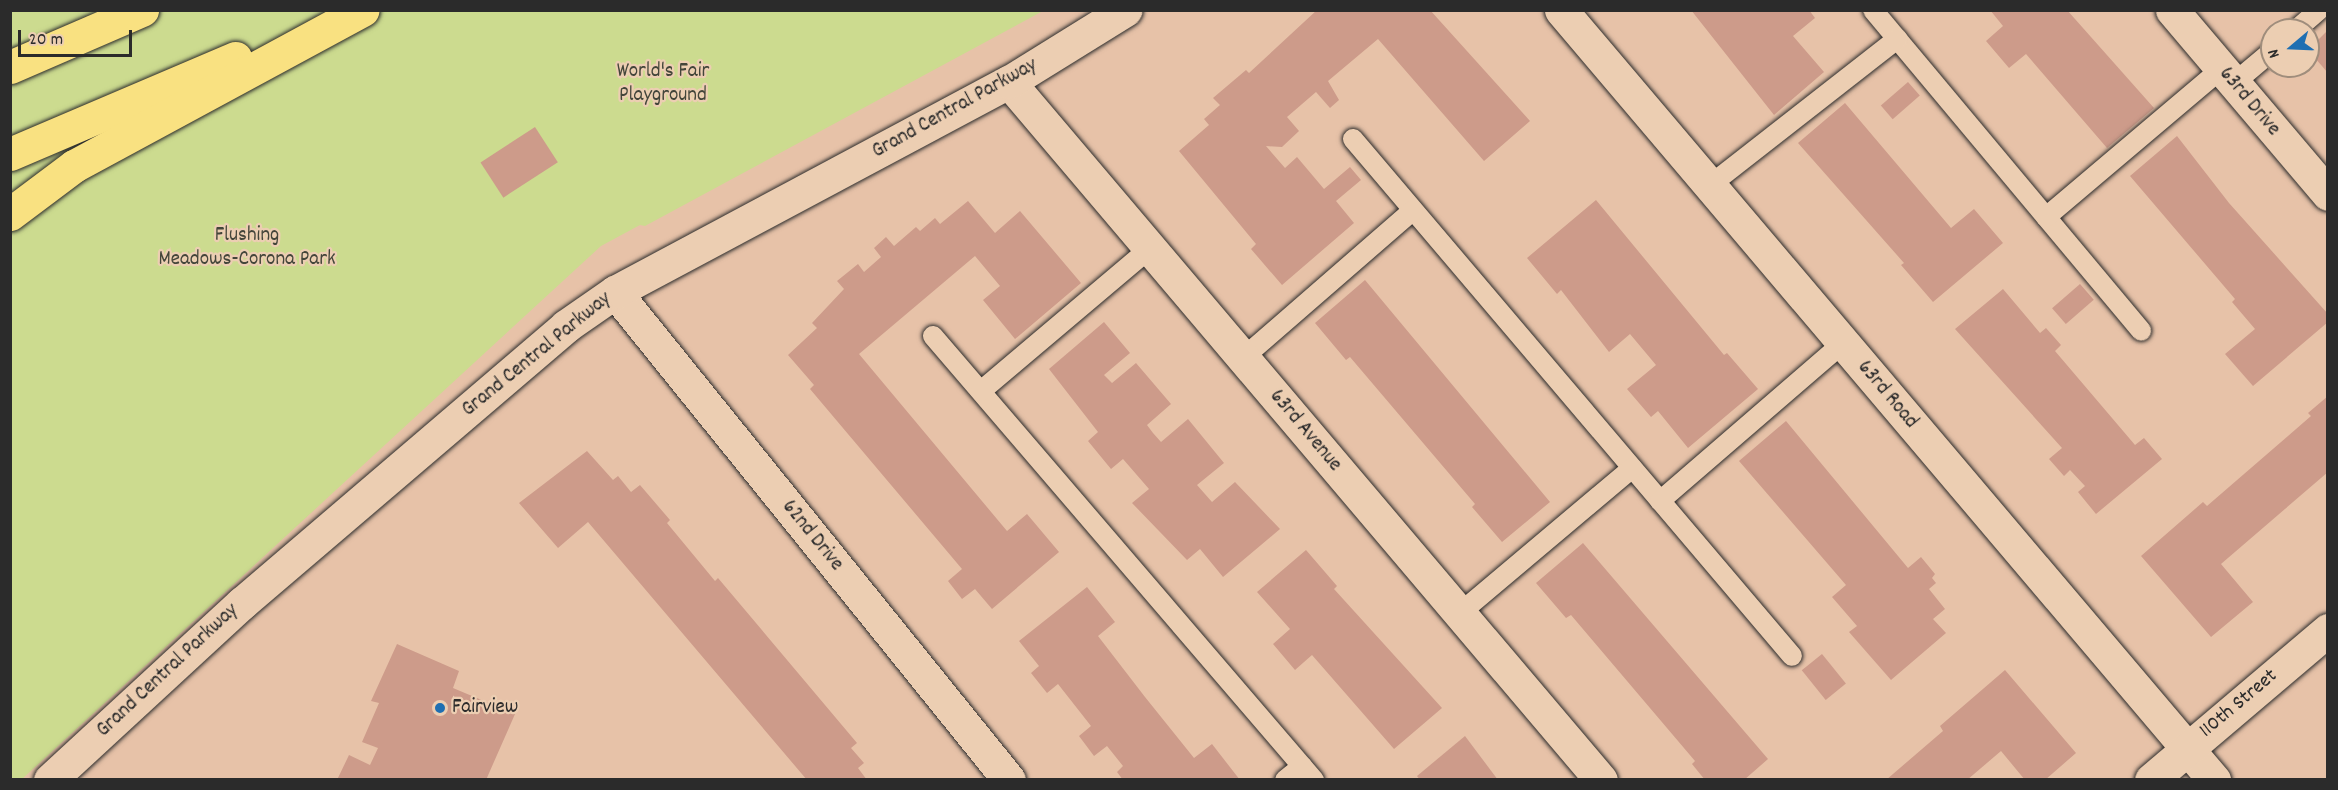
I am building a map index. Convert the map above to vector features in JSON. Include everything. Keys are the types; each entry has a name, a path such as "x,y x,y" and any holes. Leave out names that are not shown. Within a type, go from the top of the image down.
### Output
{"highway":[{"path":"10,67 142,10"},
{"path":"10,154 352,10"},
{"path":"10,214 74,166 362,10"}],"street":[{"name":"Grand Central Parkway","path":"50,780 242,603 566,326 615,292 1009,82 1125,10"},
{"name":"63rd Road","path":"1561,10 2214,780"},
{"name":"63rd Drive","path":"2172,10 2328,194"},
{"name":"63rd Avenue","path":"1009,82 1601,780"},
{"name":"62nd Drive","path":"615,292 1008,780"},
{"name":"110th Street","path":"2151,780 2328,630"}],"lane":[{"path":"1873,10 2141,331"},
{"path":"1709,186 1897,39"},
{"path":"2046,218 2227,76 2260,58"},
{"path":"1353,139 1792,656"},
{"path":"1243,358 1413,210"},
{"path":"981,392 1149,249"},
{"path":"933,336 1308,773 1285,780"},
{"path":"1660,501 1843,343"},
{"path":"1460,613 1632,468"}],"green space":[{"name":"Flushing Meadows-Corona Park","path":"10,11 1043,11 645,226 640,225 601,246 21,780 10,779"}],"building":[{"path":"1317,10 1430,10 1530,121 1484,161 1378,39 1328,81 1339,100 1330,108 1316,92 1287,117 1299,131 1282,147 1266,146 1285,168 1297,157 1324,189 1350,167 1361,180 1336,201 1354,223 1282,285 1251,249 1256,244 1179,151 1209,125 1204,119 1220,105 1213,98 1246,70 1249,73"},
{"path":"1691,10 1809,10 1815,18 1793,36 1824,72 1774,115"},
{"path":"1990,10 2067,10 2154,108 2107,148 2026,54 2009,68 1986,41 2003,26"},
{"path":"2328,30 2328,73 2320,64 2320,38"},
{"path":"1908,82 1920,96 1893,119 1881,106"},
{"path":"1845,103 1951,228 1974,209 2003,243 1933,302 1901,265 1904,263 1798,143"},
{"path":"535,127 558,162 503,198 480,162"},
{"path":"2177,136 2229,203 2328,314 2328,322 2253,386 2225,354 2255,329 2232,302 2235,299 2130,176"},
{"path":"1596,200 1724,355 1727,353 1758,389 1688,448 1658,411 1651,417 1627,389 1656,365 1630,334 1609,352 1561,290 1557,294 1527,258"},
{"path":"968,201 995,233 1020,211 1081,283 1015,339 983,300 1000,286 975,256 859,354 1007,531 1027,514 1059,552 992,609 975,589 962,599 948,581 962,569 810,389 814,385 788,355 817,328 812,323 844,289 837,281 858,264 864,272 881,257 874,248 886,237 894,246 916,227 920,231 935,218 940,224"},
{"path":"1365,280 1550,502 1502,542 1472,507 1475,504 1350,357 1346,360 1315,323"},
{"path":"2080,284 2094,300 2066,324 2052,308"},
{"path":"2003,289 2040,333 2046,328 2061,345 2055,351 2135,445 2144,438 2162,459 2096,514 2078,492 2085,486 2070,470 2064,476 2049,459 2062,448 1955,329"},
{"path":"1104,322 1130,353 1104,375 1112,383 1136,363 1171,404 1147,425 1153,433 1161,442 1188,419 1224,463 1197,485 1212,502 1235,482 1280,529 1223,577 1200,549 1187,560 1132,503 1149,489 1123,459 1111,469 1088,441 1098,432 1049,369"},
{"path":"2328,396 2328,472 2221,564 2253,602 2211,637 2141,556 2203,502 2207,506 2311,416 2308,413"},
{"path":"1786,421 1908,568 1921,557 1935,574 1932,578 1936,583 1929,589 1945,609 1933,619 1946,633 1891,680 1849,632 1857,626 1832,597 1846,585 1739,461"},
{"path":"587,451 613,480 618,476 631,492 640,485 670,520 667,523 715,581 718,578 857,743 851,748 864,763 858,768 867,780 807,780 588,522 558,548 519,503"},
{"path":"1583,543 1768,759 1744,780 1705,780 1692,764 1695,761 1571,615 1566,618 1536,583"},
{"path":"1306,550 1337,586 1334,589 1442,708 1394,749 1312,655 1295,670 1273,644 1290,629 1257,592"},
{"path":"1087,587 1115,622 1098,636 1145,697 1194,758 1212,744 1240,780 1123,780 1117,772 1123,766 1107,746 1094,756 1079,736 1091,726 1058,684 1047,693 1031,673 1039,666 1019,641"},
{"name":"Fairview","path":"397,644 459,671 453,688 515,714 486,780 337,780 349,755 370,765 378,748 362,742 379,703 371,701"},
{"path":"1822,654 1846,684 1826,700 1802,670"},
{"path":"2005,670 2076,753 2045,780 2025,780 2001,751 1967,780 1886,780 1943,731 1940,726"},
{"path":"1465,736 1498,780 1420,780 1417,776"}],"place":[{"name":"Fairview","path":"440,708"}],"park label":[{"name":"World's Fair Playground","path":"663,84"}]}
